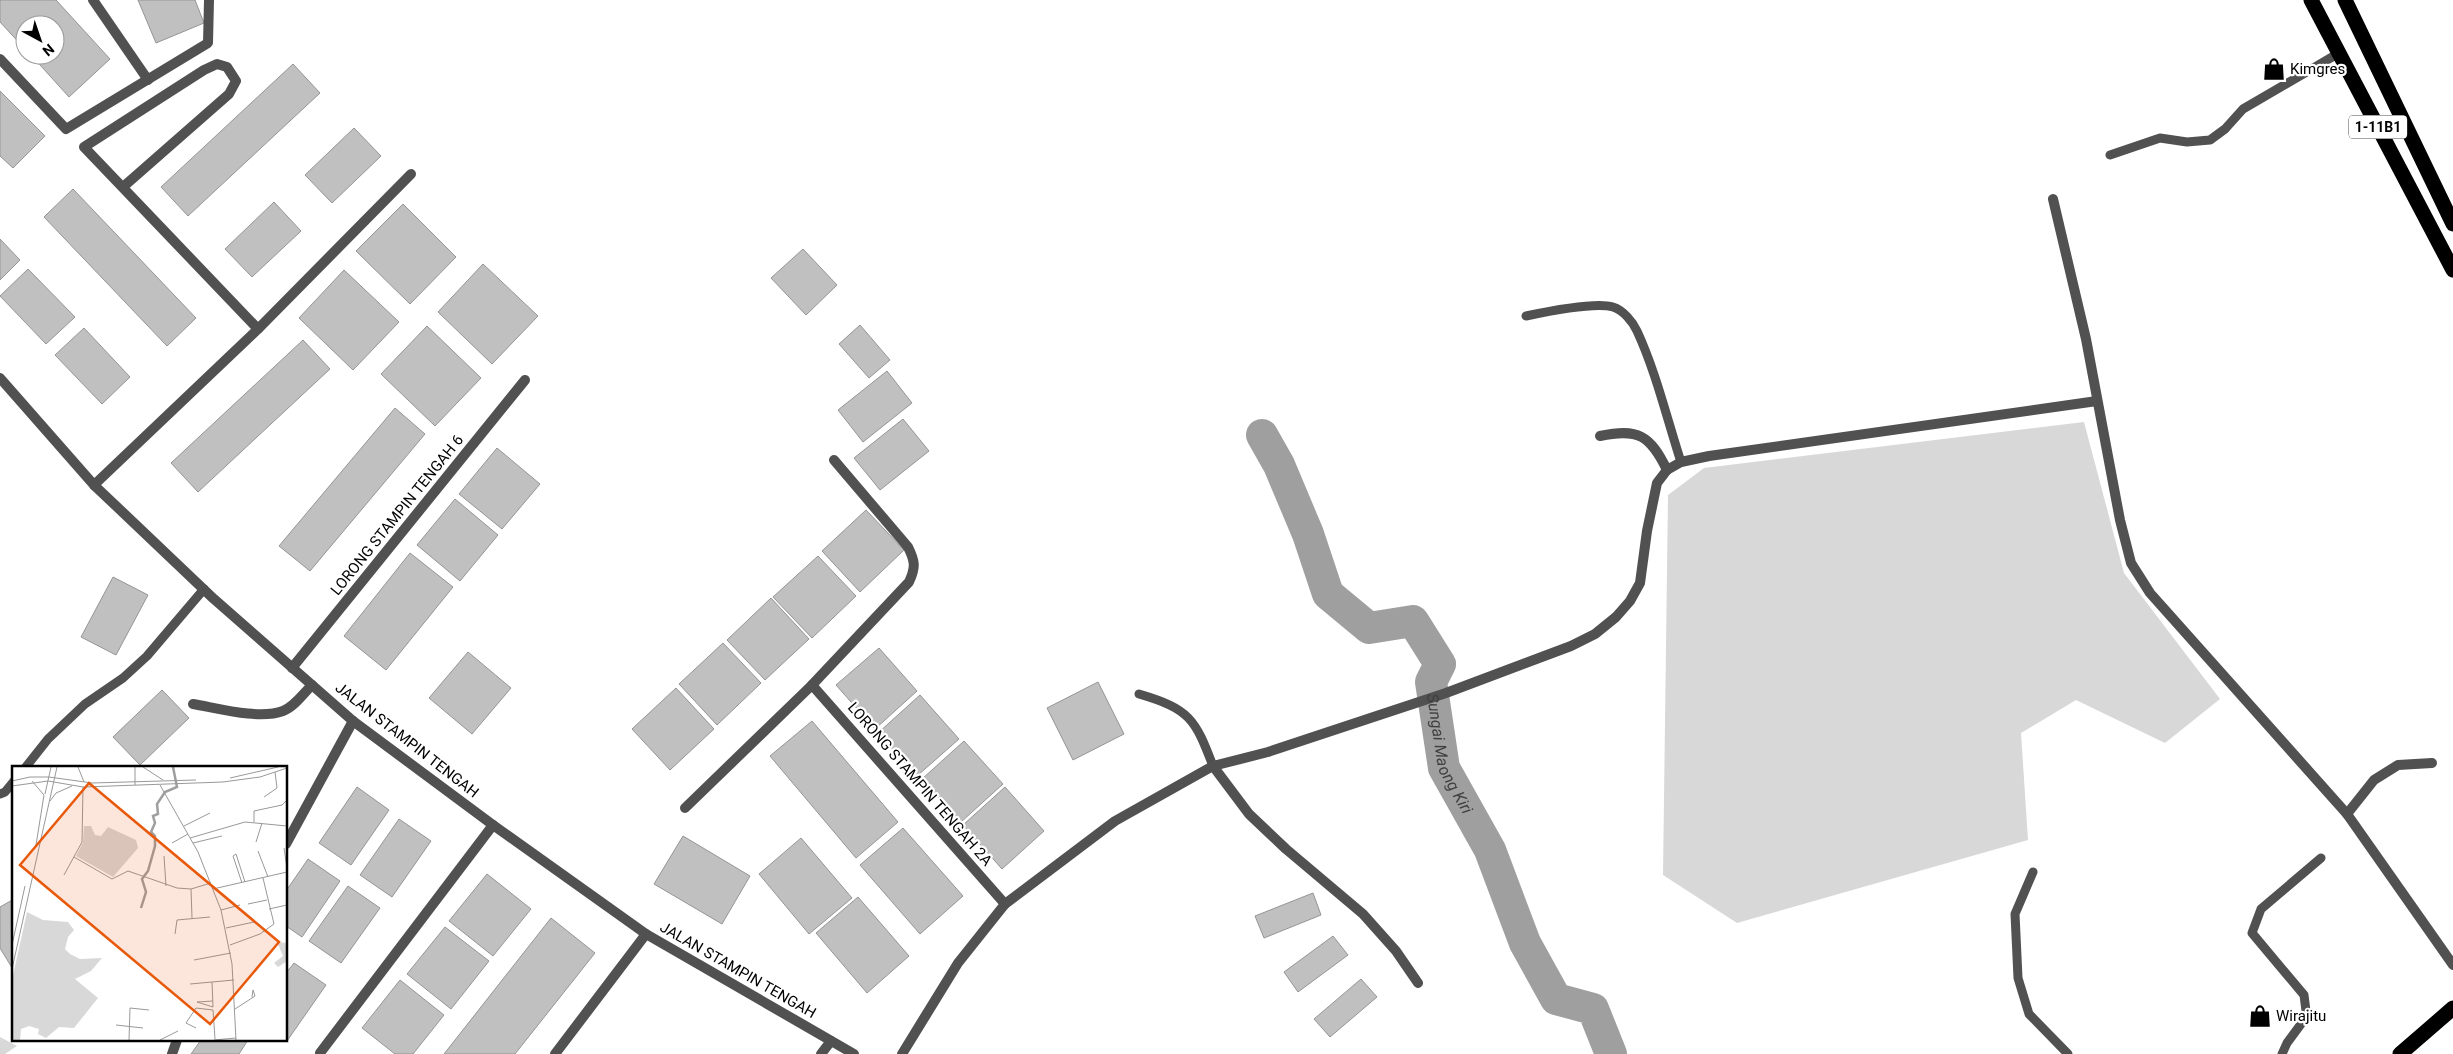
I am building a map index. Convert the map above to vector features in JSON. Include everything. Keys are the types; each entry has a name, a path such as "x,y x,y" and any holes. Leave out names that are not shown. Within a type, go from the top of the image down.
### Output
{"highway":[{"name":"1-11B1","path":"2311,0 2453,270"},
{"path":"2345,0 2453,224"},
{"path":"2445,254 2453,284"},
{"path":"2400,1054 2453,1008"}],"street":[{"path":"93,0 148,80"},
{"path":"0,59 66,129 208,43 209,0"},
{"path":"123,187 230,94 236,81 227,67 217,64 204,70 84,147 258,328"},
{"path":"94,485 258,328 411,174"},
{"path":"2053,199 2086,339 2120,520 2131,563 2150,593 2347,814 2453,965"},
{"name":"JALAN STAMPIN TENGAH","path":"0,378 94,485 204,589 353,721 493,825 646,934 854,1054"},
{"name":"LORONG STAMPIN TENGAH 6","path":"292,668 525,380"},
{"path":"902,1054 958,963 1005,904 1115,821 1214,766 1268,752 1446,693 1571,646 1595,634 1616,617 1630,601 1640,583 1647,531 1657,482 1667,470 1681,462 1709,456 2097,401"},
{"path":"1600,436 1618,432 1634,432 1649,441 1659,453 1667,470"},
{"path":"685,808 812,685 909,582 914,571 915,561 908,546 834,460"},
{"path":"193,704 266,715 283,711 294,704 312,685"},
{"name":"LORONG STAMPIN TENGAH 2A","path":"812,685 1005,904"},
{"path":"288,840 353,721"},
{"path":"2347,814 2374,780 2398,765 2432,763"},
{"path":"1214,766 1249,814 1286,850 1363,914 1405,962 1418,983"},
{"path":"320,1053 493,825"},
{"path":"555,1054 646,934"},
{"path":"821,1054 831,1041"},
{"path":"172,1054 176,1042"}],"lane":[{"path":"2110,155 2160,138 2187,142 2210,140 2225,129 2243,110 2339,53"},
{"path":"1526,316 1576,307 1613,307 1627,316 1637,329 1681,462"},
{"path":"27,766 48,739 85,704 123,678 147,656 204,589"},
{"path":"1139,694 1164,701 1188,715 1200,732 1214,766"},
{"path":"0,794 5,792 12,783"},
{"path":"2282,1054 2286,1043 2301,1024 2306,1010 2304,995 2252,934 2261,909 2321,858"},
{"path":"2033,872 2015,914 2018,978 2029,1014 2068,1054"}],"shaded area":[{"path":"2084,422 2124,573 2220,699 2165,743 2076,700 2021,733 2028,840 1737,923 1663,875 1668,495 1704,468"},
{"path":"0,1037 17,1046 5,1054 0,1054"}],"building":[{"path":"0,0 56,0 110,59 69,97 40,65 65,65 65,15 15,15 15,38 0,22"},
{"path":"138,0 195,0 204,23 156,43"},
{"path":"293,64 320,93 188,216 161,187"},
{"path":"0,91 45,136 13,168 0,156"},
{"path":"354,128 381,156 332,203 305,175"},
{"path":"73,189 196,318 167,346 44,217"},
{"path":"274,202 301,231 252,277 225,249"},
{"path":"403,204 456,257 410,304 356,251"},
{"path":"0,239 20,260 0,280"},
{"path":"803,249 837,285 806,315 771,278"},
{"path":"483,264 538,316 492,364 438,312"},
{"path":"28,269 75,317 46,344 0,296"},
{"path":"344,270 399,322 353,370 299,318"},
{"path":"860,325 890,360 869,378 839,344"},
{"path":"427,326 481,378 435,426 381,374"},
{"path":"84,328 130,377 102,404 55,355"},
{"path":"303,340 330,369 198,492 171,463"},
{"path":"887,371 912,403 863,442 838,410"},
{"path":"395,408 425,434 310,571 279,546"},
{"path":"903,419 929,451 880,490 854,458"},
{"path":"497,448 540,484 502,529 459,494"},
{"path":"455,499 498,535 460,581 417,545"},
{"path":"866,510 904,550 860,592 822,551"},
{"path":"410,553 453,587 386,670 344,636"},
{"path":"818,556 856,596 812,638 773,597"},
{"path":"113,577 148,595 116,655 81,637"},
{"path":"771,598 809,639 765,680 727,640"},
{"path":"723,643 761,683 717,725 679,684"},
{"path":"879,648 917,691 875,729 836,685"},
{"path":"468,652 511,688 472,734 429,698"},
{"path":"1098,682 1124,734 1073,760 1047,708"},
{"path":"676,688 714,729 670,770 632,729"},
{"path":"162,690 189,718 140,765 113,737"},
{"path":"920,695 959,739 917,776 878,733"},
{"path":"812,721 898,822 856,858 770,756"},
{"path":"964,741 1003,784 961,822 922,779"},
{"path":"357,787 389,810 351,865 319,843"},
{"path":"1005,787 1044,831 1002,869 963,825"},
{"path":"399,819 431,841 392,897 360,875"},
{"path":"903,828 963,896 920,934 860,865"},
{"path":"683,836 750,876 722,924 654,884"},
{"path":"801,838 852,898 809,934 759,874"},
{"path":"308,859 340,881 302,937 288,927 288,888"},
{"path":"487,874 531,909 493,956 449,921"},
{"path":"348,886 380,908 341,963 309,941"},
{"path":"1313,893 1321,915 1264,938 1255,916"},
{"path":"858,897 909,956 867,993 816,933"},
{"path":"12,900 12,968 0,948 0,907"},
{"path":"551,918 595,953 515,1054 444,1054"},
{"path":"445,927 489,961 451,1009 407,974"},
{"path":"1333,936 1348,955 1298,992 1284,972"},
{"path":"294,963 326,985 288,1040 288,970"},
{"path":"1361,979 1377,997 1330,1037 1314,1019"},
{"path":"400,980 444,1015 413,1054 395,1054 362,1028"},
{"path":"200,1042 247,1042 239,1054 191,1054"}],"waterway":[{"name":"Sungai Maong Kiri","path":"1262,435 1279,465 1308,534 1328,594 1369,628 1413,621 1440,664 1431,682 1444,768 1490,850 1525,943 1556,999 1593,1009 1611,1054"}],"place":[{"name":"Kimgres","path":"2274,69"},
{"name":"Wirajitu","path":"2260,1016"}]}
